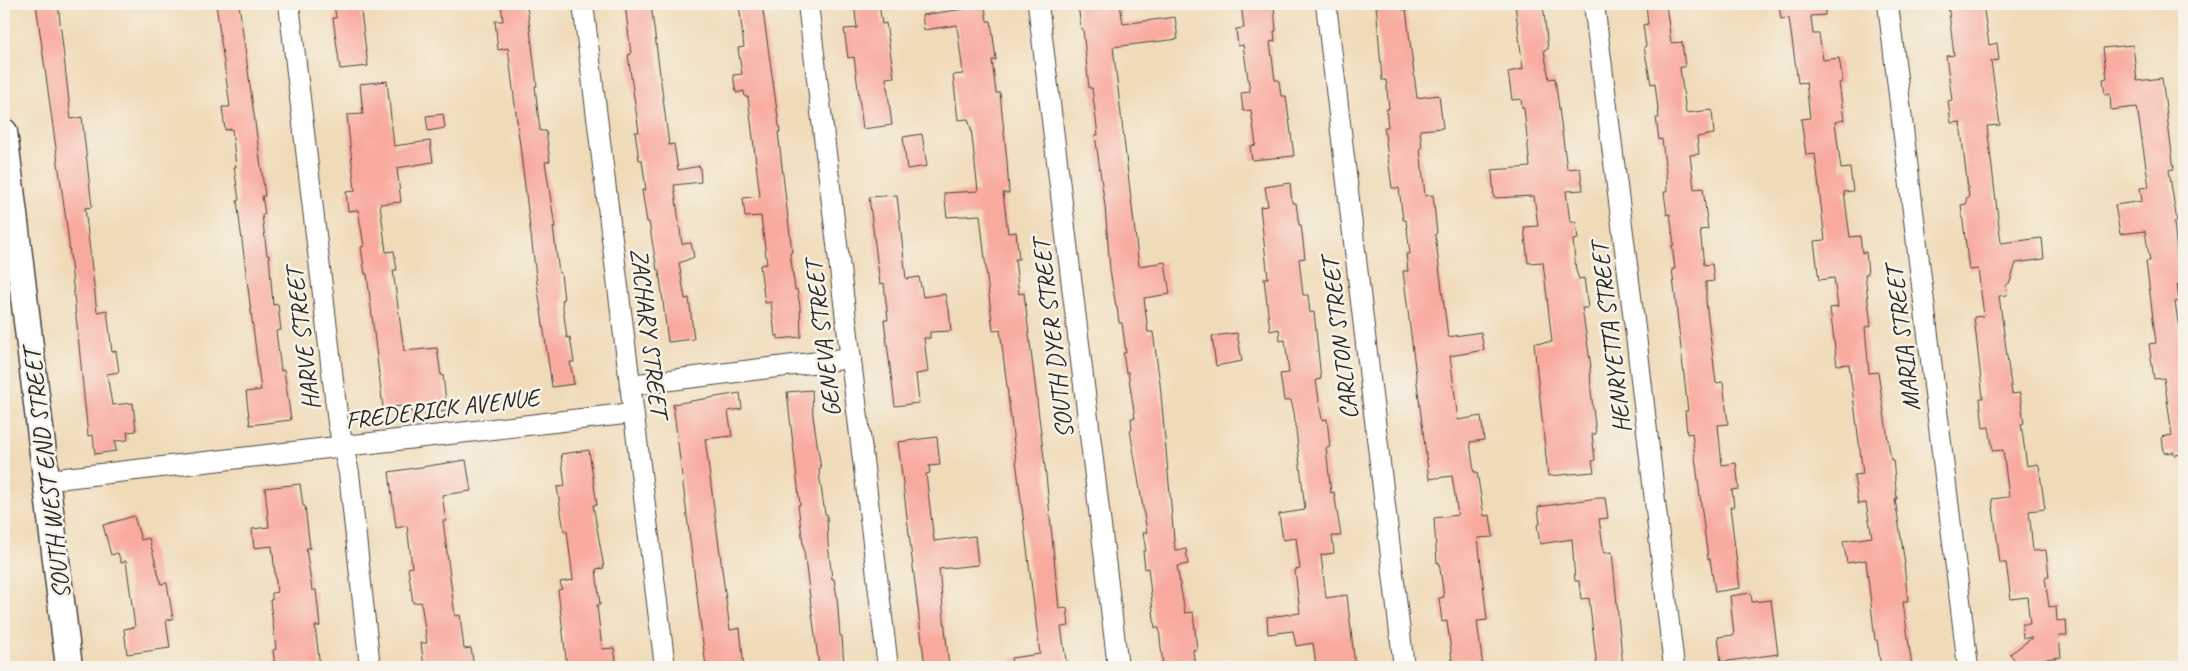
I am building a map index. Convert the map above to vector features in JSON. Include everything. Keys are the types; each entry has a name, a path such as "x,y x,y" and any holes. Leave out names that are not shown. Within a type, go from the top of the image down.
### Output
{"street":[{"name":"HARVE STREET","path":"289,4 338,423 349,473 370,667"},
{"name":"ZACHARY STREET","path":"582,4 665,667"},
{"name":"GENEVA STREET","path":"808,4 888,667"},
{"name":"SOUTH DYER STREET","path":"1038,4 1118,667"},
{"name":"CARLTON STREET","path":"1326,4 1404,667"},
{"name":"HENRYETTA STREET","path":"1594,4 1638,344 1674,667"},
{"name":"MARIA STREET","path":"1888,4 1968,667"},
{"name":"SOUTH WEST END STREET","path":"4,132 48,480 69,667"},
{"path":"630,385 851,358"},
{"name":"FREDERICK AVENUE","path":"48,480 633,412"}],"building":[{"path":"36,4 58,4 71,119 82,117 92,207 85,208 97,312 107,310 112,352 116,351 119,372 107,374 112,405 133,403 136,431 127,432 128,440 115,441 116,451 95,454 93,435 88,436 68,235"},
{"path":"216,4 239,4 265,196 262,196 265,214 262,215 267,255 269,255 273,305 278,304 281,330 276,331 281,371 284,370 291,420 250,425 246,392 261,390 237,201 239,200 234,167 236,167 232,129 225,130 222,107 230,107"},
{"path":"334,4 360,4 368,66 340,69 333,18 336,18"},
{"path":"501,4 526,4 528,13 537,86 535,86 540,131 546,131 550,161 545,162 555,227 553,227 559,273 561,273 567,338 570,337 574,362 570,362 574,384 552,387 536,276 508,48 498,50 495,21 503,21"},
{"path":"625,4 651,4 669,145 674,144 678,170 700,166 701,182 674,185 682,244 691,243 694,257 679,263 685,299 689,298 694,339 668,342 659,270 657,270 642,190 646,190 642,160 639,160 635,132 639,132 628,55 631,54"},
{"path":"739,4 762,4 780,132 778,132 792,252 790,253 795,290 797,289 800,306 801,337 778,339 778,335 775,336 771,302 765,303 760,265 767,264 761,216 745,217 743,198 760,196 748,97 745,97 744,91 736,93 733,75 742,74 738,48 744,47"},
{"path":"854,4 879,4 882,24 886,23 894,77 886,78 892,125 863,129 854,57 848,58 844,29 857,28"},
{"path":"1078,4 1120,4 1123,24 1175,17 1178,39 1113,47 1139,266 1165,262 1170,294 1144,298 1148,332 1153,332 1160,384 1175,550 1186,549 1188,564 1177,566 1185,613 1193,612 1197,649 1193,650 1195,667 1163,667 1159,628 1155,628 1148,568 1145,569 1143,551 1146,551 1143,533 1147,532 1130,430 1132,430 1131,418 1135,418 1123,353 1126,353 1122,323 1119,323 1110,270 1105,206 1095,135 1098,135 1092,88 1089,88 1083,29 1081,29"},
{"path":"1241,4 1271,4 1274,6 1275,41 1270,42 1275,80 1279,80 1281,96 1286,96 1294,156 1252,160 1250,146 1256,145 1251,110 1243,111 1241,93 1250,92 1243,45 1238,46 1236,29 1244,28"},
{"path":"1376,4 1402,4 1403,10 1406,9 1417,98 1439,95 1443,128 1420,130 1422,148 1420,148 1425,196 1433,195 1437,233 1435,234 1448,337 1481,332 1484,350 1450,356 1458,420 1481,416 1484,440 1470,442 1474,472 1477,472 1484,516 1490,515 1493,537 1478,538 1487,620 1477,621 1483,667 1453,667 1447,621 1442,622 1439,598 1444,597 1439,562 1437,563 1434,518 1458,515 1452,476 1429,479 1403,271 1408,271 1406,254 1410,254 1406,220 1403,220 1399,188 1392,188 1384,127 1388,127 1386,109 1389,109 1386,80 1382,80"},
{"path":"1515,4 1543,4 1548,49 1544,50 1549,79 1555,78 1567,169 1580,168 1583,190 1566,191 1570,222 1576,222 1578,239 1573,240 1576,270 1579,279 1584,278 1588,308 1582,308 1591,367 1591,391 1596,434 1592,434 1595,460 1592,461 1594,472 1548,476 1534,343 1552,342 1543,262 1528,263 1524,227 1538,226 1534,196 1494,198 1492,170 1530,167 1524,108 1522,108 1521,99 1512,100 1508,72 1523,69"},
{"path":"1646,4 1666,4 1671,43 1682,42 1685,67 1680,67 1686,113 1712,110 1714,134 1697,137 1699,154 1690,155 1694,189 1703,188 1708,229 1700,230 1704,265 1712,264 1714,281 1706,282 1706,301 1716,383 1723,382 1728,424 1718,425 1722,465 1736,463 1739,489 1732,490 1734,507 1730,507 1740,588 1715,592 1710,559 1708,559 1692,433 1687,434 1685,411 1688,411 1672,269 1675,269 1672,245 1674,245 1670,214 1667,215 1664,192 1667,192 1666,173 1662,139 1659,140 1656,118 1659,118 1655,83 1651,84 1644,47 1646,46 1643,25 1648,24"},
{"path":"1779,4 1825,4 1825,15 1811,16 1813,34 1819,34 1823,60 1839,58 1843,82 1839,83 1844,120 1835,122 1841,169 1850,168 1853,191 1844,192 1850,237 1860,236 1862,253 1866,252 1868,274 1865,274 1871,326 1865,327 1869,373 1878,372 1891,460 1893,460 1897,499 1895,499 1905,564 1908,602 1903,602 1912,667 1881,667 1877,640 1875,640 1866,560 1847,563 1843,541 1872,537 1866,503 1858,504 1854,475 1863,474 1849,364 1837,365 1830,308 1838,307 1834,278 1819,280 1814,241 1825,240 1815,154 1806,155 1801,119 1810,118 1806,82 1798,83 1789,18 1781,19"},
{"path":"1948,4 1983,4 1989,45 1997,43 1999,60 1991,61 2000,125 1987,126 2001,243 2042,238 2044,259 2016,263 2010,282 2006,286 2007,295 1999,296 2012,394 2020,393 2024,423 2021,424 2027,466 2038,464 2039,466 2045,509 2029,511 2033,551 2046,550 2049,577 2045,577 2049,607 2056,606 2057,621 2066,620 2067,635 2059,635 2061,657 2039,660 2029,667 2020,667 2010,654 2032,638 2023,638 2022,624 2030,624 2027,597 2011,599 2006,563 2000,563 1992,499 2009,497 2003,450 1993,451 1989,427 1983,428 1980,398 1983,398 1974,317 1984,316 1978,269 1969,270 1961,205 1967,204 1966,198 1969,198 1960,122 1951,123 1948,101 1952,100 1946,56 1954,55"},
{"path":"985,6 987,21 991,21 996,60 992,60 996,93 1000,93 1007,161 1009,193 1003,193 1008,233 1016,232 1019,259 1015,259 1019,294 1024,293 1046,475 1059,609 1067,608 1069,626 1061,627 1067,667 1012,667 1011,658 1040,654 1000,330 993,331 980,215 947,217 944,193 978,191 971,128 968,119 958,120 953,75 963,74 957,25 924,30 922,15"},
{"path":"2133,45 2137,81 2162,78 2174,169 2169,170 2177,222 2174,222 2180,284 2177,285 2179,301 2175,302 2180,336 2184,336 2184,454 2164,453 2162,437 2172,435 2164,378 2154,379 2149,344 2156,343 2146,261 2150,261 2145,231 2120,234 2115,205 2142,201 2140,188 2149,187 2137,107 2111,110 2110,94 2105,95 2103,79 2107,78 2103,48"},
{"path":"387,81 394,146 430,141 433,162 397,168 401,202 380,204 386,252 394,251 397,270 393,270 404,351 437,348 441,375 443,375 447,411 412,415 411,405 383,408 367,274 365,274 361,247 364,246 358,210 348,211 346,192 355,191 347,115 363,114 360,84"},
{"path":"443,114 445,128 428,131 426,116"},
{"path":"922,134 927,166 907,169 903,137"},
{"path":"1290,183 1292,203 1296,203 1299,225 1301,225 1305,258 1299,259 1303,295 1308,295 1310,313 1314,312 1321,379 1316,380 1322,420 1327,419 1330,447 1326,448 1331,493 1334,492 1341,536 1332,536 1334,553 1321,555 1326,598 1347,595 1355,666 1350,667 1316,667 1313,643 1296,646 1293,631 1268,634 1267,617 1300,613 1295,570 1300,569 1296,538 1283,540 1279,514 1305,510 1294,412 1291,400 1284,401 1280,374 1289,373 1285,340 1280,341 1279,329 1270,331 1264,278 1268,278 1260,207 1268,206 1265,187"},
{"path":"897,195 906,279 919,277 923,297 945,294 949,309 951,331 930,332 930,338 924,338 928,372 916,374 919,403 895,406 884,320 888,320 884,283 880,284 869,197"},
{"path":"1237,333 1242,361 1216,366 1212,336"},
{"path":"812,390 813,416 821,469 819,469 820,480 825,514 827,514 828,544 832,579 834,579 837,597 844,667 819,667 798,505 800,505 787,392"},
{"path":"740,393 742,409 728,411 732,436 705,439 730,630 740,628 744,667 706,667 673,404"},
{"path":"937,437 940,465 929,466 930,473 926,474 934,541 975,536 978,565 939,569 949,667 925,667 898,442"},
{"path":"589,450 597,505 593,505 604,568 596,569 600,605 597,605 602,649 614,648 617,667 567,667 558,590 562,589 560,582 573,580 567,531 564,531 557,487 565,486 561,454"},
{"path":"466,460 471,491 442,495 446,521 443,521 455,616 460,615 464,649 471,648 474,667 424,667 421,643 427,643 421,602 413,603 408,568 412,567 407,526 396,528 389,472"},
{"path":"300,484 303,506 305,506 310,548 306,548 312,590 316,590 320,626 315,626 320,667 275,667 273,650 276,649 270,600 272,600 272,593 277,592 272,546 254,548 252,529 269,527 265,488"},
{"path":"1605,498 1608,518 1599,519 1604,553 1612,552 1623,667 1597,667 1589,598 1581,599 1579,581 1575,581 1572,539 1540,544 1537,525 1540,524 1538,507"},
{"path":"134,516 141,540 149,538 161,584 167,583 173,619 166,620 170,648 127,654 124,629 135,627 126,561 121,563 118,553 111,555 103,525"},
{"path":"1751,593 1752,602 1771,600 1778,654 1721,662 1718,637 1734,635 1730,596"}]}
